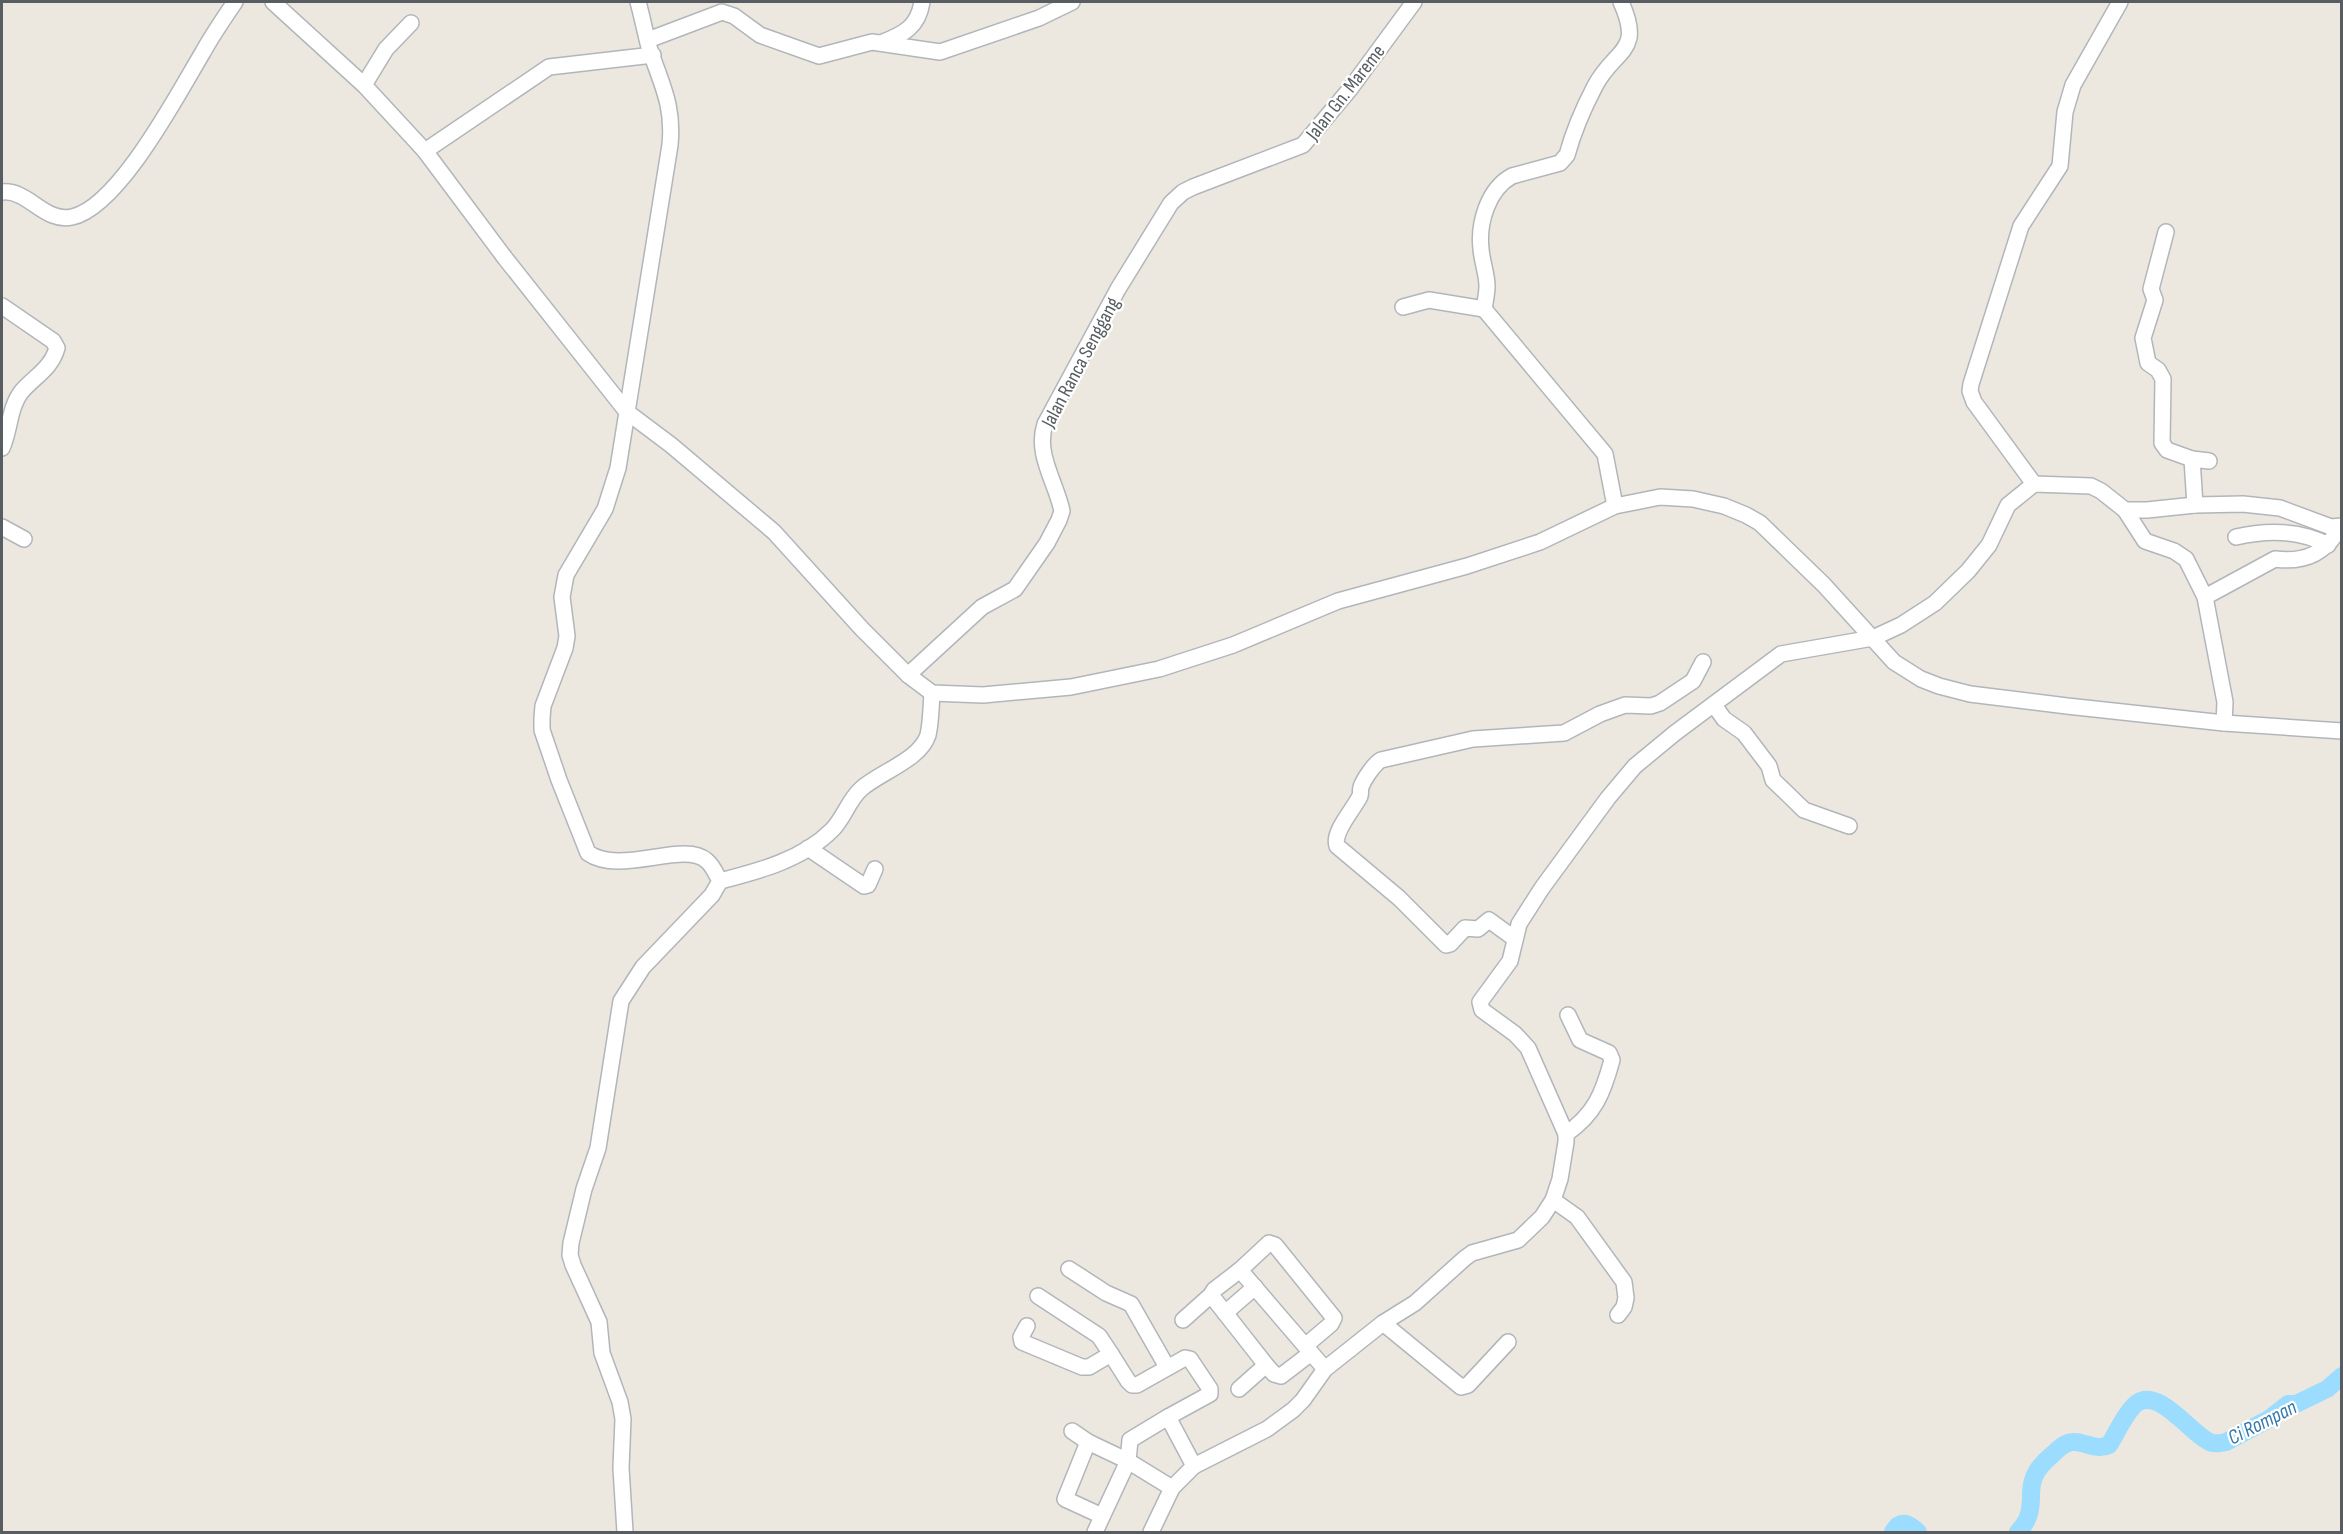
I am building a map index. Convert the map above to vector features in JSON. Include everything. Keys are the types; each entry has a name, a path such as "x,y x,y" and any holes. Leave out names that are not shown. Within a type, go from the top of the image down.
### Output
{"street":[{"path":"2,192 7,191 23,198 48,214 60,218 73,217 90,210 125,173 147,145 235,2"},
{"path":"273,2 364,85 425,151 505,258 627,412 671,445 774,532 862,629 908,675 932,693 983,695 1071,687 1159,669 1233,645 1338,601 1467,566 1540,542 1615,506 1660,496 1693,499 1724,506 1760,523 1824,585 1894,662 1921,679 1949,689 1970,694 2067,706 2224,712 2342,731"},
{"path":"638,2 648,40 668,97 672,128 618,468 605,509 566,575 563,586 567,636 565,648 543,706 542,730 588,853 599,858 625,862 684,854 699,856 706,860 720,881"},
{"path":"881,42 907,32 915,23 922,2"},
{"path":"648,40 722,12 734,16 760,35 819,56 872,42 940,52 1039,18 1072,2"},
{"name":"Jalan Gn. Mareme","path":"1193,187 1304,145 1350,89 1414,2"},
{"path":"1484,309 1487,287 1481,234 1491,198 1495,190 1512,176 1560,163 1567,155 1595,86 1628,44 1630,27 1621,2"},
{"path":"2034,484 1974,402 1970,391 1971,384 2021,226 2060,166 2065,112 2073,85 2120,2"},
{"path":"364,85 386,49 411,24"},
{"path":"425,151 543,69 560,64 653,55"},
{"name":"Jalan Ranca Senggang","path":"908,675 982,607 1015,589 1047,543 1062,511 1042,450 1042,433 1045,424 1118,289 1171,202 1193,187"},
{"path":"2166,232 2151,289 2155,300 2143,341 2148,363 2158,370 2163,378 2162,443 2167,450 2192,459 2209,460"},
{"path":"1403,307 1429,300 1484,309 1605,454 1615,506"},
{"path":"2,306 53,341 57,348 51,364 23,390 18,398 2,448"},
{"path":"2192,459 2195,505"},
{"path":"1151,1533 1172,1488 1194,1466 1267,1429 1303,1400 1325,1369 1383,1323 1416,1303 1469,1255 1523,1237 1542,1217 1553,1200 1560,1179 1566,1134 1528,1048 1519,1038 1482,1010 1481,999 1510,961 1519,924 1542,888 1635,766 1675,733 1781,654 1873,638 1920,614 1950,590 1989,545 2008,505 2034,484 2091,486 2125,510 2145,541 2174,551 2186,559 2205,597 2224,712"},
{"path":"2125,510 2243,504 2276,507 2331,527 2341,527"},
{"path":"2,527 24,539"},
{"path":"2205,597 2275,559 2288,562 2301,559 2328,545 2341,527"},
{"path":"2236,537 2259,533 2286,533 2306,536 2328,545"},
{"path":"1515,939 1489,920 1478,929 1465,928 1450,944 1446,945 1399,898 1337,846 1335,841 1344,819 1361,795 1361,787 1376,764 1381,760 1473,739 1564,733 1600,714 1625,705 1656,705 1693,681 1703,662"},
{"path":"625,1533 621,1468 623,1419 620,1402 602,1353 599,1322 570,1255 570,1243 584,1189 598,1148 621,1001 643,967 712,895 720,881 762,870 808,848 831,831 849,802 861,789 920,749 927,736 932,693"},
{"path":"1714,705 1724,718 1744,733 1769,766 1773,780 1799,806 1809,813 1849,826"},
{"path":"808,848 864,886 868,885 876,869"},
{"path":"1566,1134 1588,1117 1596,1105 1612,1060 1609,1053 1580,1040 1568,1015"},
{"path":"1553,1200 1577,1217 1624,1282 1626,1298 1624,1307 1618,1315"},
{"path":"1183,1320 1266,1245 1272,1243 1334,1318 1331,1324 1281,1376 1274,1374 1266,1365 1211,1295"},
{"path":"1069,1269 1106,1293 1131,1304 1167,1367"},
{"path":"1240,1270 1325,1369"},
{"path":"1226,1313 1255,1287"},
{"path":"1038,1296 1099,1336 1132,1386 1188,1358 1210,1392 1209,1396 1130,1440 1128,1461 1095,1533"},
{"path":"1383,1323 1461,1387 1467,1385 1508,1342"},
{"path":"1027,1326 1021,1337 1022,1342 1082,1367 1087,1368 1111,1354"},
{"path":"1239,1389 1266,1365"},
{"path":"1168,1417 1194,1466"},
{"path":"1072,1431 1172,1488"},
{"path":"1088,1442 1064,1496 1065,1499 1102,1516"}],"waterway":[{"name":"Ci Rompan","path":"2018,1532 2028,1516 2033,1479 2042,1464 2068,1443 2078,1442 2098,1447 2109,1445 2126,1416 2137,1403 2146,1400 2156,1402 2166,1407 2204,1439 2212,1443 2219,1443 2226,1442 2269,1419 2288,1404 2296,1404 2327,1389 2342,1376"},
{"name":"Ci Rompan","path":"1893,1532 1901,1524 1911,1526 1918,1532"}]}
